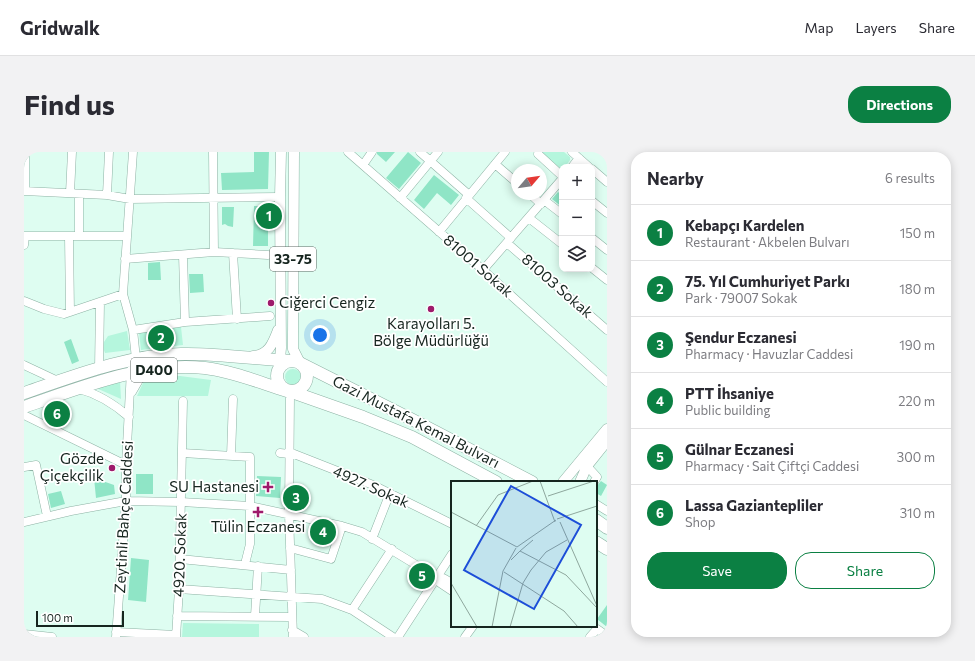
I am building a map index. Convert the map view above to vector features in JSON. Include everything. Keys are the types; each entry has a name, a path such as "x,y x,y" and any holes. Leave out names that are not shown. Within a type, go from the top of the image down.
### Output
{"highway":[{"name":"Gazi Mustafa Kemal Bulvarı","path":"24,393 99,369 133,360 181,354 243,357 287,364 413,420 530,481"},
{"path":"287,364 307,371 307,381 302,389 289,392 279,384 277,380 287,364"},
{"name":"Gazi Mustafa Kemal Bulvarı","path":"24,406 131,373 180,366 206,368 241,377 363,417 412,437 494,481"},
{"path":"597,543 607,549"}],"main road":[{"name":"33-75","path":"281,152 281,322 287,364"},
{"name":"33-75","path":"287,364 293,349 294,152"},
{"path":"243,357 256,356 265,353 272,346 281,322"},
{"path":"564,481 607,429"},
{"path":"580,481 587,466 607,441"}],"street":[{"path":"25,152 24,191 107,195 130,199 280,197"},
{"path":"72,152 79,236"},
{"path":"107,195 109,152"},
{"name":"Zeytinli Bahçe Caddesi","path":"116,635 126,501 126,465 130,417 130,397 126,391 126,382 131,373 133,360 133,330 123,294 133,152"},
{"path":"213,152 214,252"},
{"name":"81001 Sokak","path":"348,152 483,270 607,382"},
{"path":"363,165 372,152"},
{"name":"81003 Sokak","path":"420,152 467,196 509,240 607,330"},
{"path":"400,198 438,152"},
{"path":"439,232 467,196 505,152"},
{"path":"538,154 559,174"},
{"path":"573,164 576,154 586,164"},
{"path":"495,164 511,178"},
{"path":"595,172 607,182"},
{"path":"483,270 543,202 559,181"},
{"path":"540,200 559,212"},
{"path":"595,203 607,213"},
{"path":"529,218 559,242"},
{"path":"24,246 25,236 127,236"},
{"path":"69,236 70,312"},
{"path":"595,240 607,250"},
{"path":"125,259 214,252 268,255"},
{"path":"183,254 185,322"},
{"path":"233,254 237,319"},
{"path":"595,270 607,280"},
{"path":"24,301 44,309 64,314 123,294"},
{"path":"99,369 100,302"},
{"path":"133,330 185,322 270,316"},
{"path":"24,365 58,382"},
{"path":"130,397 139,380 150,370"},
{"path":"78,389 103,398 117,406 130,417"},
{"path":"289,392 289,513 292,634 304,637"},
{"path":"231,456 233,399"},
{"name":"4920. Sokak","path":"176,636 180,559 183,401"},
{"path":"24,415 126,465"},
{"path":"182,453 250,457 250,544 245,564"},
{"name":"4927. Sokak","path":"280,453 289,453 390,493 451,524"},
{"path":"24,467 36,465 47,516"},
{"path":"587,466 597,477 595,481"},
{"path":"372,538 390,493"},
{"path":"24,522 47,516 126,501 181,502 250,506 289,513 362,532 436,577 444,578 451,582"},
{"path":"597,505 607,511"},
{"path":"290,548 331,559 342,526"},
{"path":"352,610 392,550"},
{"path":"398,637 451,555"},
{"path":"180,559 245,564 291,570"},
{"path":"255,616 258,566"},
{"path":"436,577 440,583 451,590"},
{"path":"179,588 322,599 352,610 393,637"},
{"path":"177,616 292,617"},
{"path":"465,637 472,627"},
{"path":"590,637 597,629 607,636"},
{"path":"24,634 52,637"},
{"path":"116,635 176,636"}],"green space":[{"path":"541,152 564,152 570,157 567,164 559,164 559,167"},
{"path":"181,327 183,345 141,350 139,332"},
{"path":"127,331 130,350 105,353 102,345 108,336"},
{"path":"293,369 299,371 301,377 299,383 293,385 287,383 285,377 287,371"},
{"path":"180,376 211,380 208,396 137,396 147,377"},
{"path":"120,381 121,399 96,388"},
{"path":"183,623 259,624 259,637 182,637"}],"building":[{"path":"254,152 269,152 268,189 222,190 221,173 254,172"},
{"path":"377,152 395,152 386,162 377,154"},
{"path":"408,152 421,163 399,189 386,178"},
{"path":"434,175 459,195 451,205 437,193 424,209 414,200"},
{"path":"558,192 559,193 559,205 552,199"},
{"path":"254,206 268,206 268,246 253,246"},
{"path":"222,207 234,207 233,227 225,224 222,225"},
{"path":"160,262 161,280 148,280 148,263"},
{"path":"189,274 203,274 204,292 190,293"},
{"path":"71,339 79,361 72,364 64,342"},
{"path":"136,474 153,474 153,494 136,494"},
{"name":"SU Hastanesi","path":"257,476 281,477 280,498 256,496"},
{"path":"94,478 114,485 115,494 96,498"},
{"path":"601,481 607,485 601,496 597,494 597,486"},
{"path":"61,491 65,504 51,508 48,494"},
{"path":"131,558 149,560 146,602 128,600"},
{"path":"607,605 607,627 597,619"}],"place":[{"name":"Kebapçı Kardelen","path":"269,216"},
{"name":"Ciğerci Cengiz","path":"271,303"},
{"name":"Karayolları 5. Bölge Müdürlüğü","path":"431,309"},
{"name":"75. Yıl Cumhuriyet Parkı","path":"161,338"},
{"name":"Lassa Gaziantepliler","path":"57,414"},
{"name":"Gözde Çiçekçilik","path":"112,468"},
{"name":"SU Hastanesi","path":"268,487"},
{"name":"Şendur Eczanesi","path":"296,498"},
{"name":"Tülin Eczanesi","path":"258,512"},
{"name":"PTT İhsaniye","path":"323,532"},
{"name":"Gülnar Eczanesi","path":"422,576"}]}
